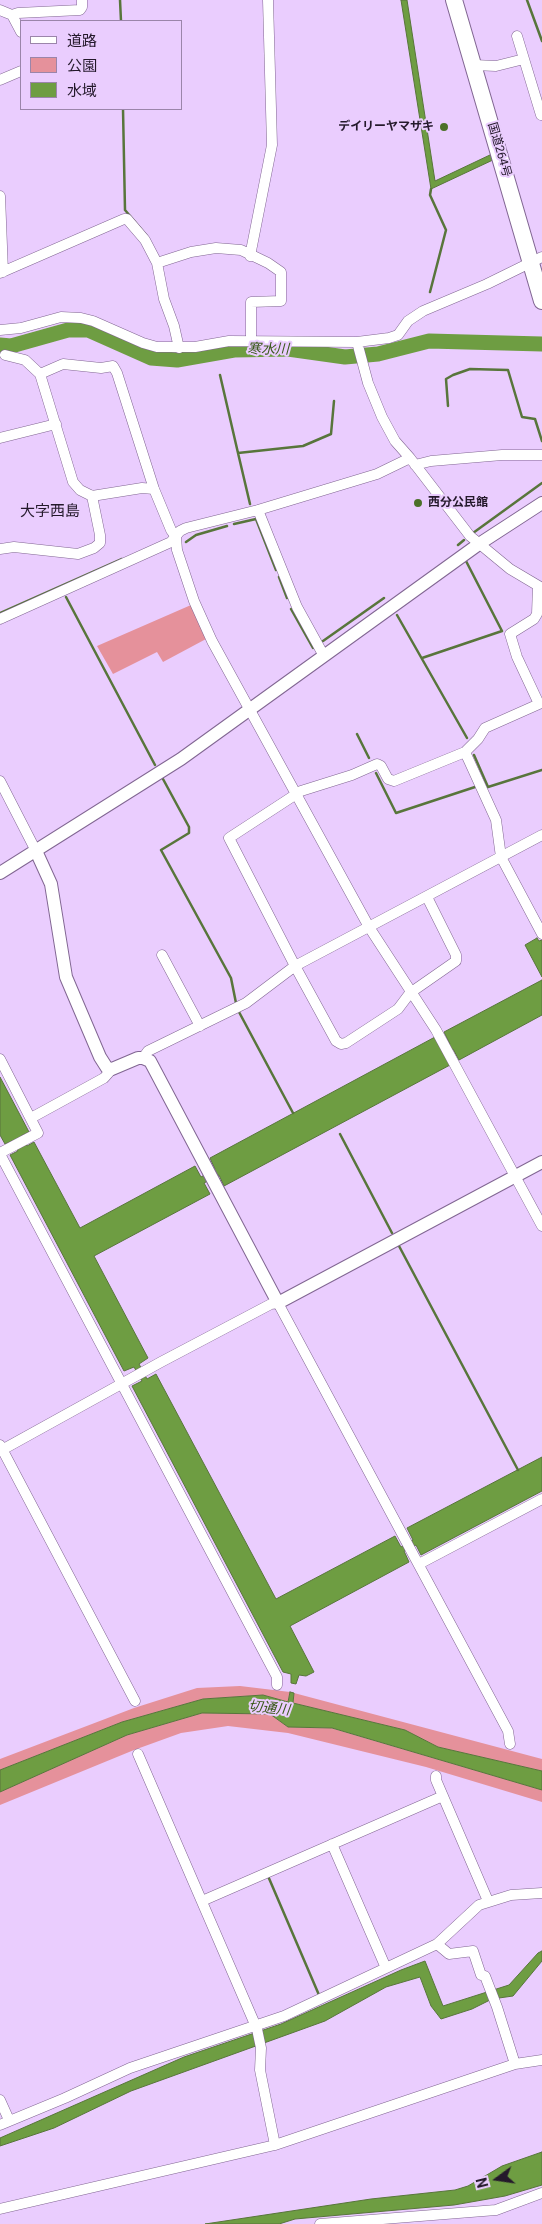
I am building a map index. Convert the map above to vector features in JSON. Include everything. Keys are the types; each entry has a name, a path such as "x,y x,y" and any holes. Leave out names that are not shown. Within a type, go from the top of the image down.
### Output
{"highway":[{"name":"国道264号","path":"454,0 536,259 542,301"}],"street":[{"path":"12,15 18,13 80,10 82,0"},
{"path":"250,256 272,145 268,0"},
{"path":"0,10 12,15 20,30"},
{"path":"517,36 541,115"},
{"path":"474,65 496,66 524,59"},
{"path":"0,80 20,71"},
{"path":"0,196 1,273 124,219 127,220 145,240 157,263 164,299 174,326 179,348"},
{"path":"157,263 191,252 216,248 241,250 250,256 268,263 281,272 281,301 251,302 251,340"},
{"path":"0,330 22,328 61,317 81,318 108,326 143,344 157,347 179,348 251,340 358,344 398,335 408,321 423,311 523,268 536,259"},
{"path":"358,344 362,362 382,416 395,441 413,461 470,536 510,569 540,587 537,614 534,619 510,634 540,704 485,728 478,739 464,752 394,781 388,779 381,766 377,764 352,775 295,794 230,838 295,966 336,1041 341,1044 346,1043 398,1009 410,993 456,961 456,955 427,896"},
{"path":"5,355 25,360 40,374 73,482 80,490 92,496 142,488 154,489"},
{"path":"40,374 62,364 102,368 113,366 117,372 154,489 171,530 176,537 177,550 194,600 212,641 369,927 447,1049 542,1226"},
{"path":"0,438 56,424"},
{"path":"0,619 171,542 180,531 186,528 258,510 377,474 413,461 502,455 542,455"},
{"path":"0,549 14,547 78,554 94,548 100,543 100,535 92,496"},
{"path":"0,873 181,759 479,544 542,503"},
{"path":"258,510 297,607 324,656"},
{"path":"464,752 496,820 501,858 542,934"},
{"path":"0,781 51,884 66,977 100,1057 107,1068 112,1069"},
{"path":"31,1118 104,1078 112,1069 143,1058 148,1051 246,1003 295,966 542,836"},
{"path":"162,955 200,1026"},
{"path":"143,1058 150,1062 211,1175 508,1731 510,1744"},
{"path":"0,1059 38,1133 0,1154 277,1677 277,1685"},
{"path":"134,1701 1,1449 140,1373 271,1304 278,1303 542,1162"},
{"path":"419,1564 542,1499"},
{"path":"138,1754 256,2027 260,2048 260,2070 275,2146"},
{"path":"436,1776 488,1901"},
{"path":"202,1901 443,1796"},
{"path":"332,1844 386,1968"},
{"path":"0,2100 4,2122 66,2098 130,2068 256,2027 284,2016 437,1944 471,1911 488,1901 511,1895 542,1893"},
{"path":"437,1944 449,1954 472,1951 481,1975 485,1976 495,2000 515,2064"},
{"path":"0,2209 275,2146 515,2064 542,2060"},
{"path":"320,2224 414,2220 496,2210 542,2193"}],"green space":[{"path":"191,605 206,639 163,662 157,652 113,674 97,646"},
{"path":"240,1686 290,1692 288,1702 263,1695 203,1699 122,1722 0,1770 0,1759 134,1708 197,1688"},
{"path":"294,1693 542,1759 542,1771 438,1747 405,1730 293,1703"},
{"path":"202,1713 270,1714 288,1727 331,1728 542,1790 542,1802 426,1767 288,1733 228,1726 181,1733 134,1750 0,1805 0,1792 127,1735"}],"water":[{"path":"401,0 407,0 435,181 492,154 495,159 431,189"},
{"path":"537,938 539,941 542,940 542,977 525,945"},
{"path":"542,980 542,1015 459,1060 453,1049 444,1054 450,1065 224,1186 219,1175 204,1183 210,1194 94,1256 148,1358 139,1364 147,1379 156,1374 276,1599 395,1536 401,1547 413,1540 407,1528 542,1457 542,1491 421,1555 416,1545 404,1551 409,1562 290,1626 314,1672 306,1676 299,1675 296,1684 291,1683 291,1674 283,1672 132,1386 142,1381 134,1367 124,1371 10,1155 18,1151 12,1141 5,1144 0,1135 0,1077 29,1132 21,1136 27,1146 34,1142 80,1228 195,1166 201,1177 215,1169 210,1158 435,1037 441,1048 450,1044 444,1032"},
{"name":"切通川","path":"290,1692 294,1693 293,1703 405,1730 438,1747 542,1771 542,1790 332,1728 288,1727 270,1714 202,1713 127,1735 0,1792 0,1770 122,1722 203,1699 263,1695 288,1702"},
{"path":"542,1951 542,1961 513,1996 492,1999 472,2009 441,2019 431,2006 420,1977 386,1987 325,2021 131,2091 54,2128 0,2146 0,2138 184,2057 281,2024 425,1961 443,2006 509,1985"},
{"path":"542,2152 542,2185 505,2196 454,2205 295,2219 279,2224 205,2224 371,2199 455,2190 468,2186 502,2166"}],"waterway":[{"path":"120,0 121,20"},
{"path":"527,0 542,41"},
{"path":"123,110 125,210 147,236"},
{"path":"430,292 446,230 430,195 431,189"},
{"name":"寒水川","path":"0,345 11,346 68,330 88,330 151,358 177,360 234,350 288,349 345,357 378,354 429,341 542,344"},
{"path":"448,406 446,379 470,369 508,370 522,417 535,419 542,441"},
{"path":"220,375 238,453 303,446 331,434 334,401"},
{"path":"238,453 250,504"},
{"path":"473,533 542,483"},
{"path":"234,524 256,519 276,570"},
{"path":"186,542 196,535 227,526"},
{"path":"458,545 464,540"},
{"path":"0,613 122,559"},
{"path":"422,658 502,631 466,561"},
{"path":"279,577 287,598"},
{"path":"66,597 155,765"},
{"path":"323,641 384,598"},
{"path":"291,609 313,648"},
{"path":"397,615 467,738"},
{"path":"357,734 369,758"},
{"path":"474,755 488,787 542,770"},
{"path":"376,773 396,813 475,787"},
{"path":"163,779 189,827 189,833 161,850 231,978 236,1003"},
{"path":"239,1012 293,1113"},
{"path":"340,1134 392,1233"},
{"path":"399,1246 518,1470"},
{"path":"268,1876 319,1995"}],"place":[{"name":"デイリーヤマザキ","path":"444,127"},
{"name":"西分公民館","path":"418,503"}],"district":[{"name":"大字西島","path":"50,512"}]}
